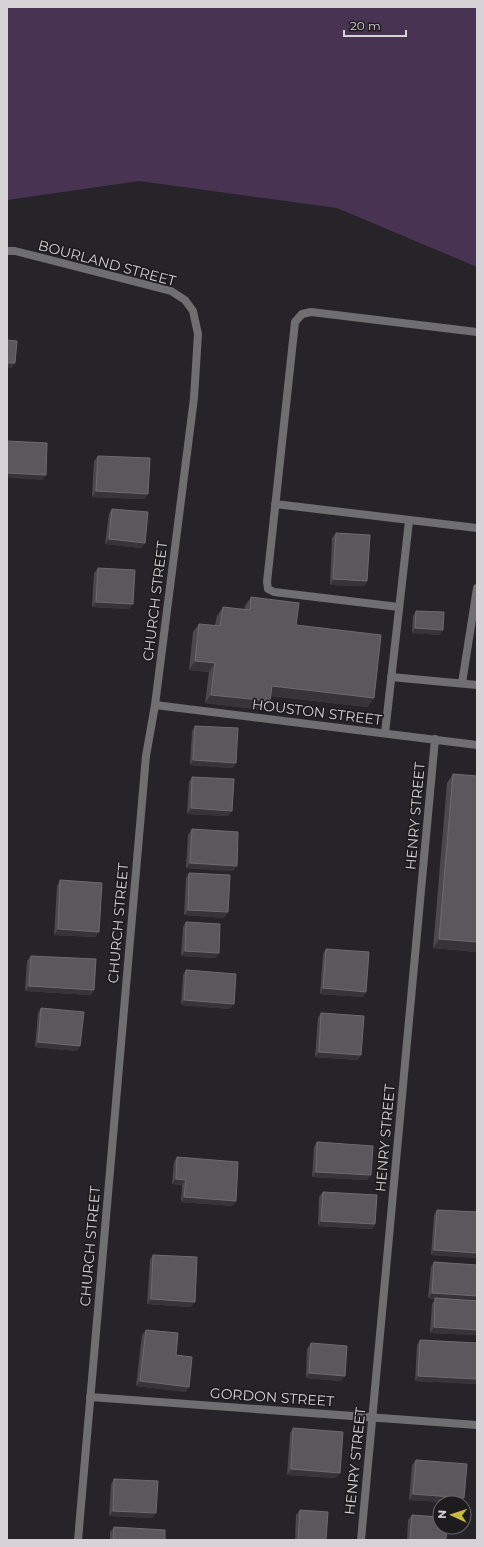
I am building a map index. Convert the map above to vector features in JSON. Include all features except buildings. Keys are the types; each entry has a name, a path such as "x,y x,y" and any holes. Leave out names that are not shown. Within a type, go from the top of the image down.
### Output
{"street":[{"name":"BOURLAND STREET","path":"7,251 16,251 171,291 185,300 193,311"},
{"name":"CHURCH STREET","path":"78,1540 146,756 194,398 198,334 193,311"},
{"path":"399,607 274,592 268,589 267,582 295,322 302,314 311,312 477,332"},
{"path":"275,504 477,528"},
{"path":"385,733 409,521"},
{"path":"462,683 477,588"},
{"path":"391,676 477,685"},
{"name":"HOUSTON STREET","path":"154,705 477,745"},
{"name":"HENRY STREET","path":"361,1540 435,739"},
{"name":"GORDON STREET","path":"90,1397 477,1425"}],"shaded area":[{"path":"7,7 477,7 477,267 337,208 139,181 7,200"}]}
